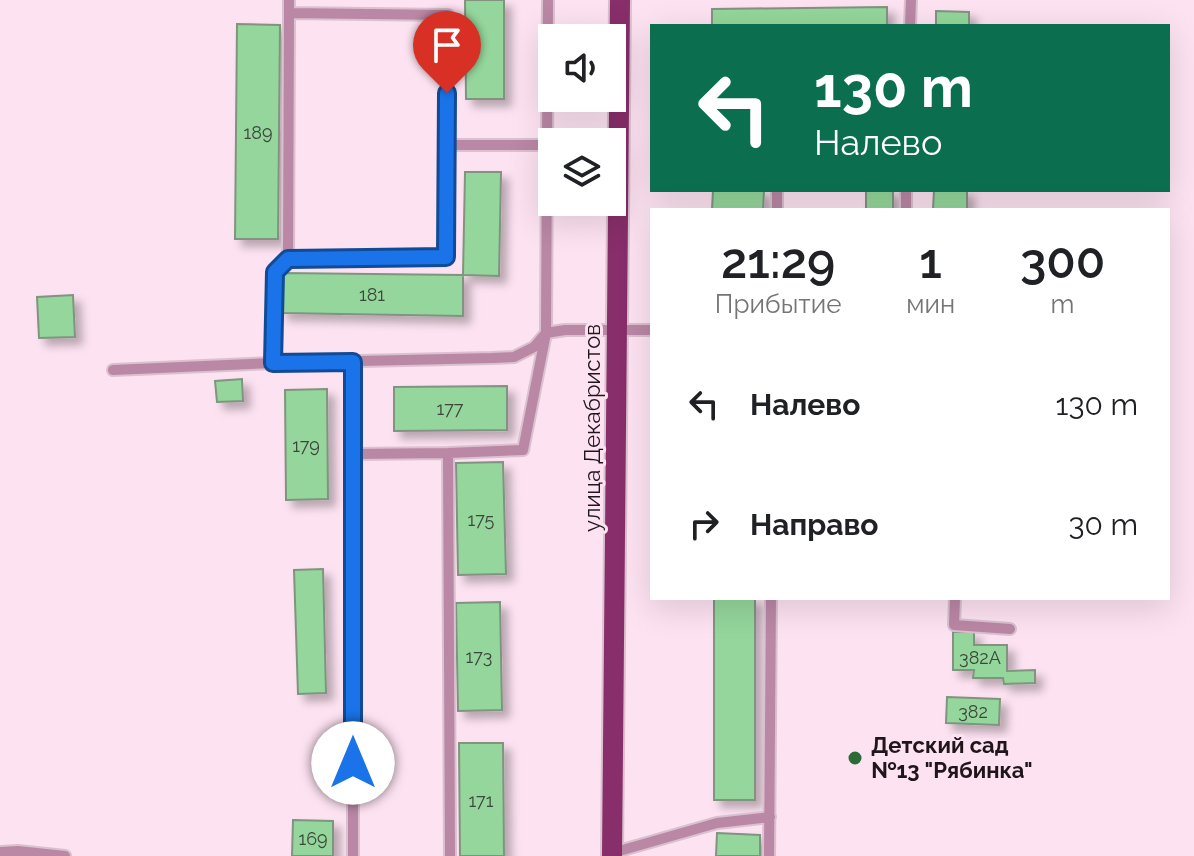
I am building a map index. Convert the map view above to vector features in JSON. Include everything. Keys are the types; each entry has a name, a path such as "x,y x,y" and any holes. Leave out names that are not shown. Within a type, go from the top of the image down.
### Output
{"main road":[{"name":"улица Декабристов","path":"612,854 620,0"}],"lane":[{"path":"288,259 289,0"},
{"path":"547,128 548,0"},
{"path":"910,24 911,0"},
{"path":"273,363 275,272 288,259 446,257 448,15 289,13"},
{"path":"447,145 538,145"},
{"path":"353,454 523,450 546,333 547,216"},
{"path":"113,370 514,357 534,347 546,333 565,330 650,330"},
{"path":"353,362 353,856"},
{"path":"448,453 450,856"},
{"path":"769,856 771,600"},
{"path":"955,600 954,625 1010,629"},
{"path":"612,854 717,823 770,817"},
{"path":"0,852 65,856"}],"building":[{"path":"465,0 504,0 504,99 466,99"},
{"path":"887,7 887,24 712,24 712,9"},
{"path":"936,11 969,12 969,24 936,24"},
{"path":"237,24 280,25 278,239 235,239"},
{"path":"465,172 501,172 499,276 463,275"},
{"path":"713,192 764,192 763,208 712,208"},
{"path":"866,192 893,192 893,208 866,208"},
{"path":"934,192 967,192 967,208 933,208"},
{"path":"281,273 463,275 463,316 281,313"},
{"path":"73,295 75,337 39,338 37,297"},
{"path":"242,379 243,401 217,402 215,381"},
{"path":"507,386 507,430 394,431 394,387"},
{"path":"327,389 328,499 286,500 285,390"},
{"path":"503,462 506,574 458,575 456,463"},
{"path":"323,569 326,693 298,694 294,570"},
{"path":"714,600 755,600 755,800 714,800"},
{"path":"500,602 502,710 458,711 456,603"},
{"path":"953,632 974,632 974,645 1007,645 1007,671 1035,670 1035,683 1004,684 1003,678 973,678 974,670 953,670"},
{"path":"947,697 1000,699 999,725 946,723"},
{"path":"459,743 503,743 504,856 460,856"},
{"path":"293,820 333,821 333,856 292,856"},
{"path":"717,833 760,835 760,856 716,856"}],"place":[{"name":"Детский сад №13 \"Рябинка\"","path":"855,758"}],"route":[{"path":"353,763 353,362 273,363 275,272 288,259 446,257 447,93"}]}
